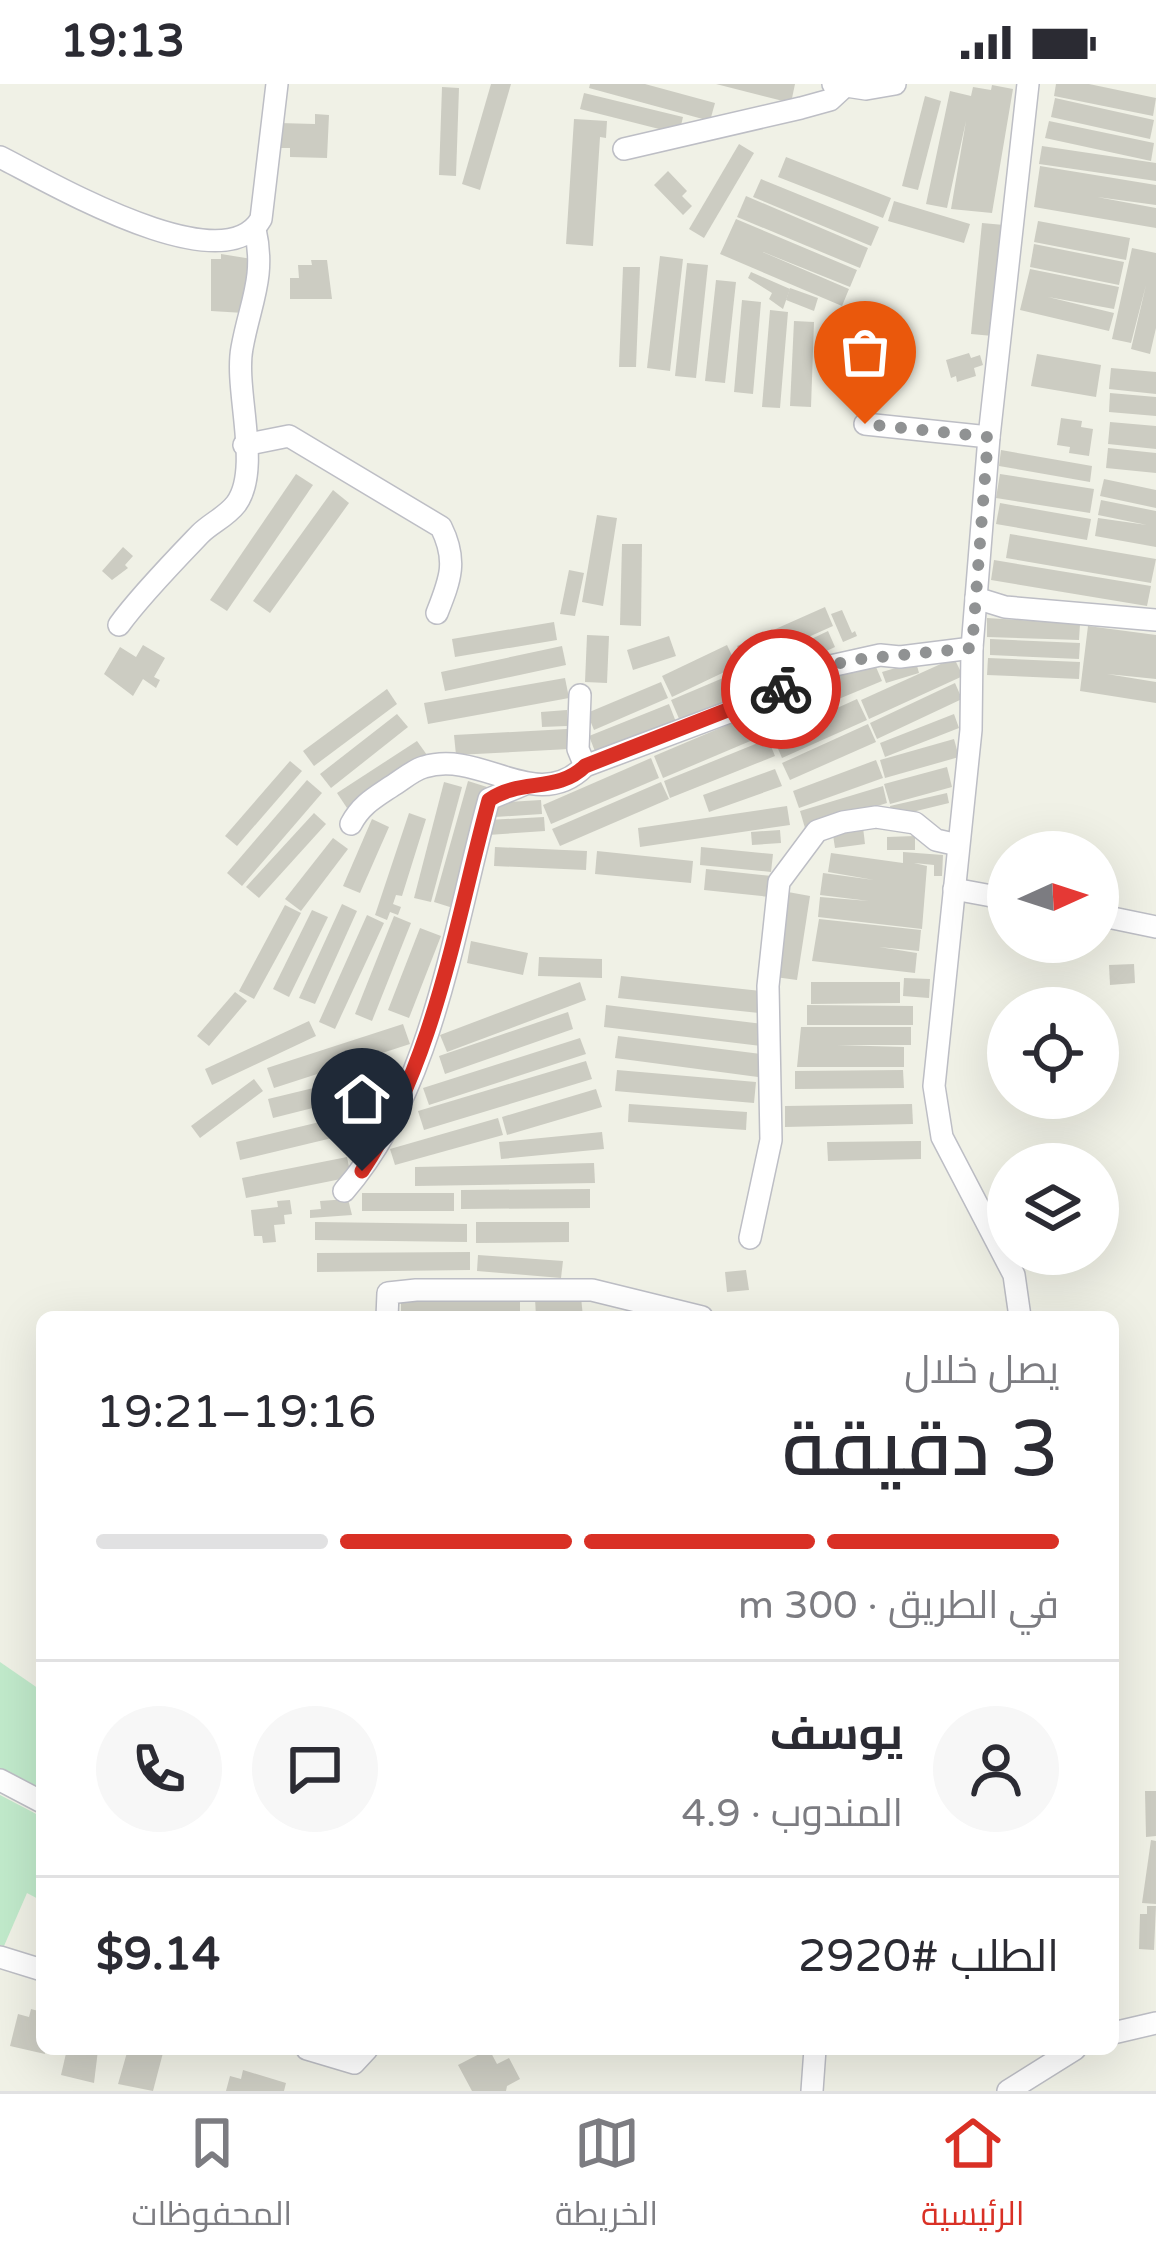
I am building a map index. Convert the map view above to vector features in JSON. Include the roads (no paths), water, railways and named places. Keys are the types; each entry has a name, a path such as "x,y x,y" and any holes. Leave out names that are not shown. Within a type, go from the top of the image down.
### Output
{"street":[{"path":"0,158 161,232 204,241 242,236 256,229 261,220 277,84"},
{"path":"624,149 801,109 830,100 838,86 895,84"},
{"path":"1019,1311 1014,1275 942,1137 935,1049 971,730 972,648 988,437 1028,84"},
{"path":"119,625 204,530 239,500 246,478 242,349 258,290 261,255 256,229"},
{"path":"865,424 988,437"},
{"path":"244,445 289,436 442,527 453,550 453,573 436,613"},
{"path":"976,598 1005,607 1156,620"},
{"path":"344,1191 382,1140 404,1096 454,941 489,800 523,785 554,784 574,777 585,766 764,699 826,667 880,655 972,648"},
{"path":"580,695 578,748 585,766"},
{"path":"351,824 360,807 421,767 478,766 523,785"},
{"path":"750,1238 771,1140 768,986 779,881 818,831 843,822 875,818 915,823 936,841 958,845"},
{"path":"954,889 987,894"},
{"path":"1119,919 1156,927"},
{"path":"388,1311 388,1293 592,1290 678,1311"},
{"path":"0,1780 36,1799"},
{"path":"0,1957 36,1968"},
{"path":"1119,2032 1156,2023"},
{"path":"329,2055 354,2062 362,2055"},
{"path":"812,2091 815,2055"},
{"path":"1008,2091 1065,2055"}]}
